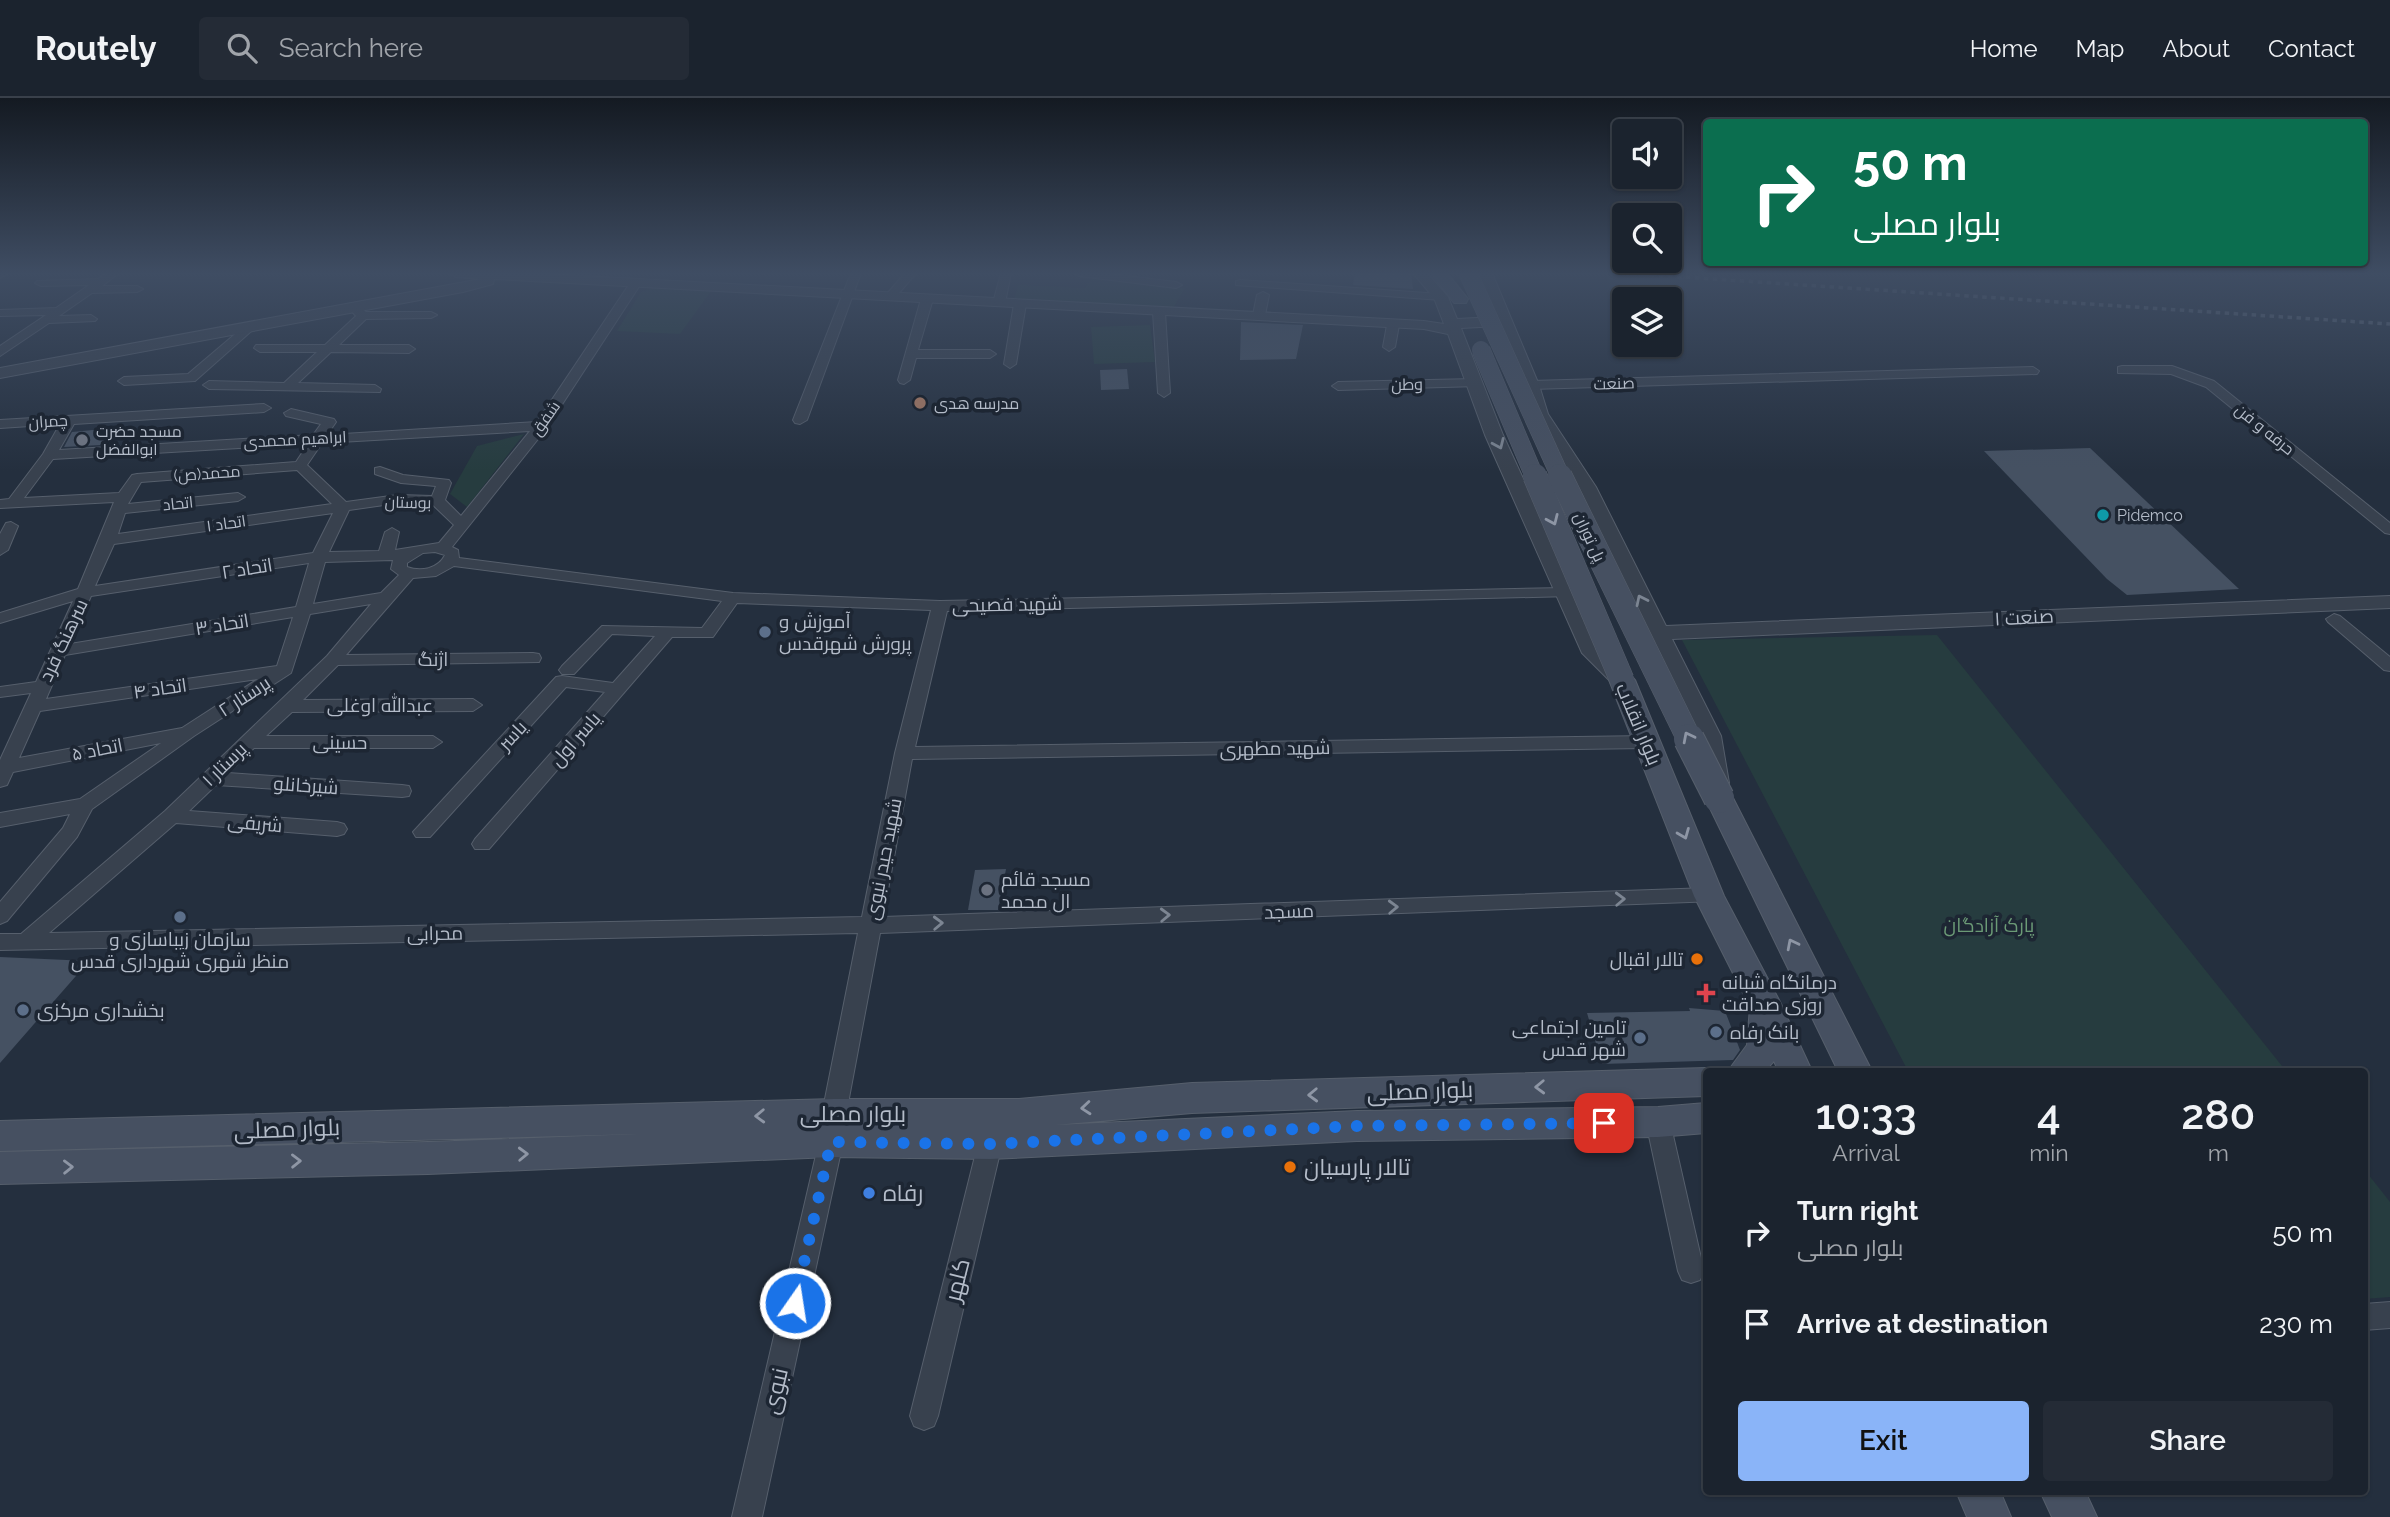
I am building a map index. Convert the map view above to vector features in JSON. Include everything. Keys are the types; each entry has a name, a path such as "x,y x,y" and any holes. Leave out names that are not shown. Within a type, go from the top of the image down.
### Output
{"main road":[{"name":"پل توران","path":"1464,339 1622,680"},
{"name":"پل توران","path":"1497,339 1629,624 1719,798"},
{"name":"بلوار انقلاب","path":"1622,680 1709,896 1764,1002 1794,1068"},
{"path":"1719,798 1854,1068"},
{"path":"1748,1068 1764,1049 1764,1002"},
{"name":"بلوار مصلی","path":"0,1168 428,1158 1019,1114 1192,1098 1703,1082"},
{"name":"بلوار مصلی","path":"0,1136 833,1128 990,1144 1357,1126 1658,1122 1703,1118"},
{"path":"1980,1495 1989,1517"},
{"path":"2064,1495 2075,1517"}],"street":[{"path":"0,364 136,339"},
{"path":"0,373 180,339"},
{"path":"124,381 191,377 235,339"},
{"path":"287,387 336,339"},
{"name":"شفق","path":"447,554 463,526 541,426 600,339"},
{"path":"800,421 830,339"},
{"path":"904,380 916,339"},
{"path":"1010,364 1014,339"},
{"path":"1161,339 1164,393"},
{"path":"1389,347 1390,339"},
{"name":"بلوار انقلاب","path":"1461,339 1494,435 1593,653 1622,680"},
{"path":"1509,339 1531,385 1540,414 1587,487 1709,736 1719,798"},
{"path":"0,341 17,340"},
{"path":"0,352 17,340"},
{"path":"260,348 409,349"},
{"path":"912,354 990,354"},
{"name":"حرفه و فن","path":"2122,370 2172,370 2210,384 2390,530"},
{"name":"صنعت","path":"1531,385 2033,371"},
{"name":"وطن","path":"1338,386 1475,383"},
{"path":"209,385 375,389"},
{"name":"چمران","path":"0,424 264,408"},
{"path":"291,413 330,422 300,466 344,507"},
{"path":"1489,416 1540,414"},
{"path":"7,503 49,455 69,420"},
{"name":"ابراهیم محمدی","path":"49,455 541,426"},
{"name":"محمد(ص)","path":"121,503 138,478 300,466"},
{"path":"380,471 401,479 444,483 437,500"},
{"name":"اتحاد","path":"7,503 121,503 238,497"},
{"name":"بوستان","path":"344,507 398,499 437,500 463,526"},
{"name":"سرهنگ فرد","path":"3,774 108,540 121,503"},
{"name":"اتحاد ۱","path":"108,540 344,507"},
{"name":"پرستار ۲","path":"0,916 55,851 86,805 187,732 285,669 319,558 344,507"},
{"path":"0,550 6,527"},
{"path":"386,556 392,531"},
{"name":"اتحاد ۲","path":"0,618 85,592 319,558 386,556 411,553 428,547 447,554"},
{"path":"411,553 398,565 399,569 410,574 428,573 447,554"},
{"name":"شهید فصیحی","path":"447,554 733,598 940,606 1565,593"},
{"name":"پرستار ۱","path":"26,941 172,816 333,660 386,597 410,574"},
{"name":"اتحاد ۳","path":"57,651 386,597"},
{"path":"568,670 608,629 708,633 733,598"},
{"name":"صنعت ۱","path":"1657,633 2390,603"},
{"name":"شهید حیدر نبوی","path":"833,1128 904,753 940,606"},
{"path":"2334,620 2390,666"},
{"name":"یاسر اول","path":"482,844 667,632"},
{"name":"اژنگ","path":"333,660 533,658"},
{"name":"اتحاد ۴","path":"35,706 285,669"},
{"name":"یاسر","path":"423,832 562,681 619,689"},
{"path":"0,692 42,686"},
{"name":"عبدالله اوغلی","path":"287,706 473,705"},
{"name":"اتحاد ۵","path":"3,774 187,732"},
{"name":"حسینی","path":"246,742 433,742"},
{"name":"شهید مطهری","path":"904,753 1647,742"},
{"name":"شیرخانلو","path":"209,778 402,791"},
{"path":"0,820 86,805"},
{"name":"شریفی","path":"172,816 337,830"},
{"name":"مسجد","path":"870,925 1709,896"},
{"name":"محرابی","path":"0,942 870,925"},
{"path":"1658,1122 1691,1271"},
{"name":"نبوی","path":"747,1517 833,1128"},
{"name":"کلهر","path":"924,1416 990,1144"},
{"path":"2368,1317 2390,1315"}],"green space":[{"path":"1092,339 1152,339 1155,362 1094,364"},
{"path":"524,434 467,507 450,494 477,446"},
{"name":"پارک آزادگان","path":"1937,635 2284,1068 1906,1068 1682,640"},
{"path":"2368,1174 2390,1202 2390,1297 2368,1299"}],"building":[{"path":"1241,339 1300,339 1296,359 1240,360"},
{"path":"1127,369 1129,389 1101,390 1100,370"},
{"name":"مسجد حضرت ابوالفضل","path":"114,428 100,445 64,447 72,432"},
{"name":"Pidemco","path":"2090,448 2239,589 2127,595 2107,579 1984,451"},
{"name":"مسجد قائم ال محمد","path":"1006,869 998,910 968,910 975,870"},
{"name":"بخشداری مرکزی","path":"0,957 89,961 0,1063"},
{"name":"تامین اجتماعی شهر قدس","path":"1689,1008 1725,1011 1740,1050 1733,1060 1602,1064 1587,1013 1690,1011"}],"place":[{"name":"مدرسه هدی","path":"920,403"},
{"name":"مسجد حضرت ابوالفضل","path":"82,440"},
{"name":"Pidemco","path":"2103,515"},
{"name":"آموزش و پرورش شهرقدس","path":"765,632"},
{"name":"مسجد قائم ال محمد","path":"987,890"},
{"name":"سازمان زیباسازی و منظر شهری شهرداری قدس","path":"180,917"},
{"name":"تالار اقبال","path":"1697,959"},
{"name":"درمانگاه شبانه روزی صداقت","path":"1706,993"},
{"name":"بخشداری مرکزی","path":"23,1010"},
{"name":"بانک رفاه","path":"1716,1032"},
{"name":"تامین اجتماعی شهر قدس","path":"1640,1038"},
{"name":"تالار پارسیان","path":"1290,1167"},
{"name":"رفاه","path":"869,1193"}],"route":[{"path":"795,1303 831,1142 990,1144 1357,1126 1604,1123"}]}
